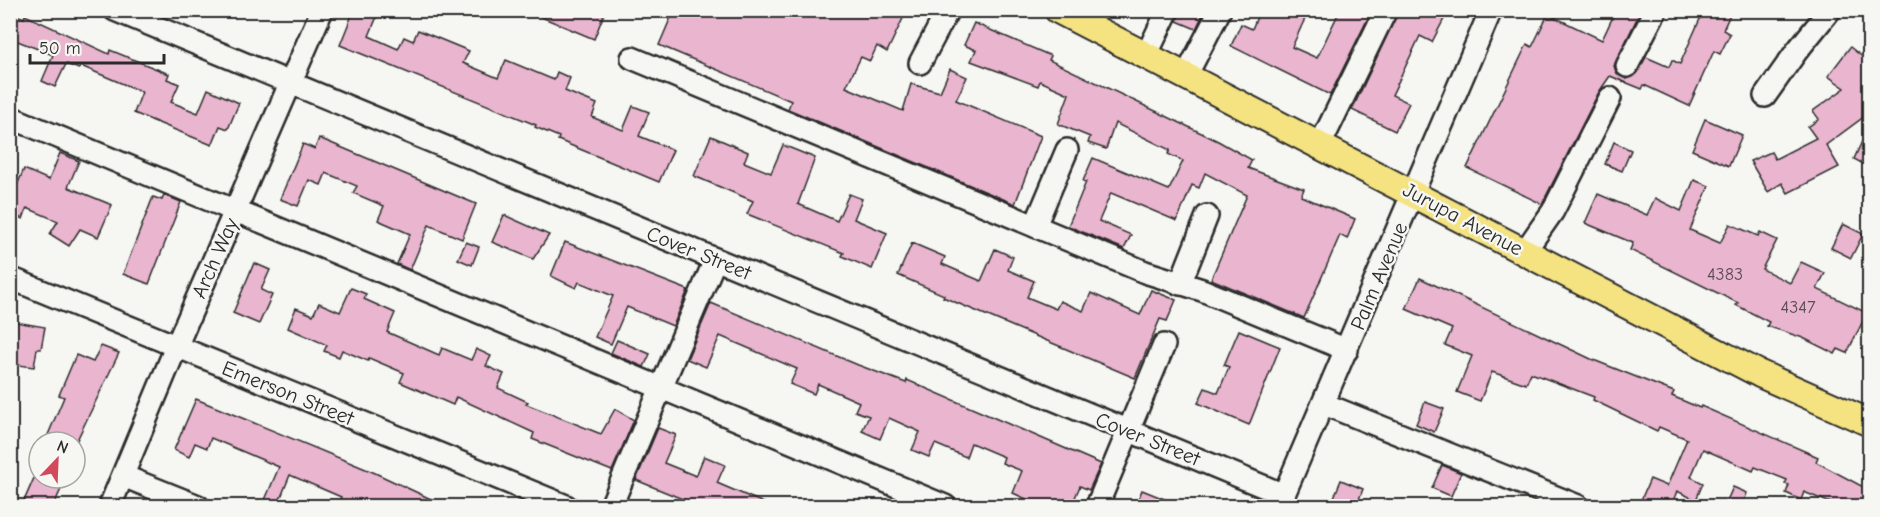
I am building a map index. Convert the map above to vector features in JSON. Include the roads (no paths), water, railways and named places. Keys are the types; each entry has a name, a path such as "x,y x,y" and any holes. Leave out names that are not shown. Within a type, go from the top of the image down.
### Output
{"main road":[{"name":"Jurupa Avenue","path":"1058,10 1091,18 1146,56 1415,193 1760,374 1868,418"}],"street":[{"name":"Cover Street","path":"116,10 1130,432 1281,501"},
{"name":"Arch Way","path":"110,507 176,347 322,10"},
{"path":"920,63 948,10"},
{"path":"1146,56 1168,10"},
{"path":"1186,76 1220,10"},
{"path":"1320,145 1386,10"},
{"name":"Palm Avenue","path":"1281,501 1415,193 1491,10"},
{"path":"1627,66 1656,10"},
{"path":"1766,96 1796,52 1830,10"},
{"path":"632,58 1144,272 1347,350"},
{"path":"1525,251 1553,211 1610,98"},
{"path":"10,117 945,507"},
{"path":"1035,226 1067,150"},
{"path":"1180,284 1207,216"},
{"path":"611,507 659,388 715,260"},
{"name":"Emerson Street","path":"10,278 566,507"},
{"path":"1097,507 1130,432 1164,345"},
{"path":"1324,404 1578,507"},
{"path":"123,476 198,507"}]}
